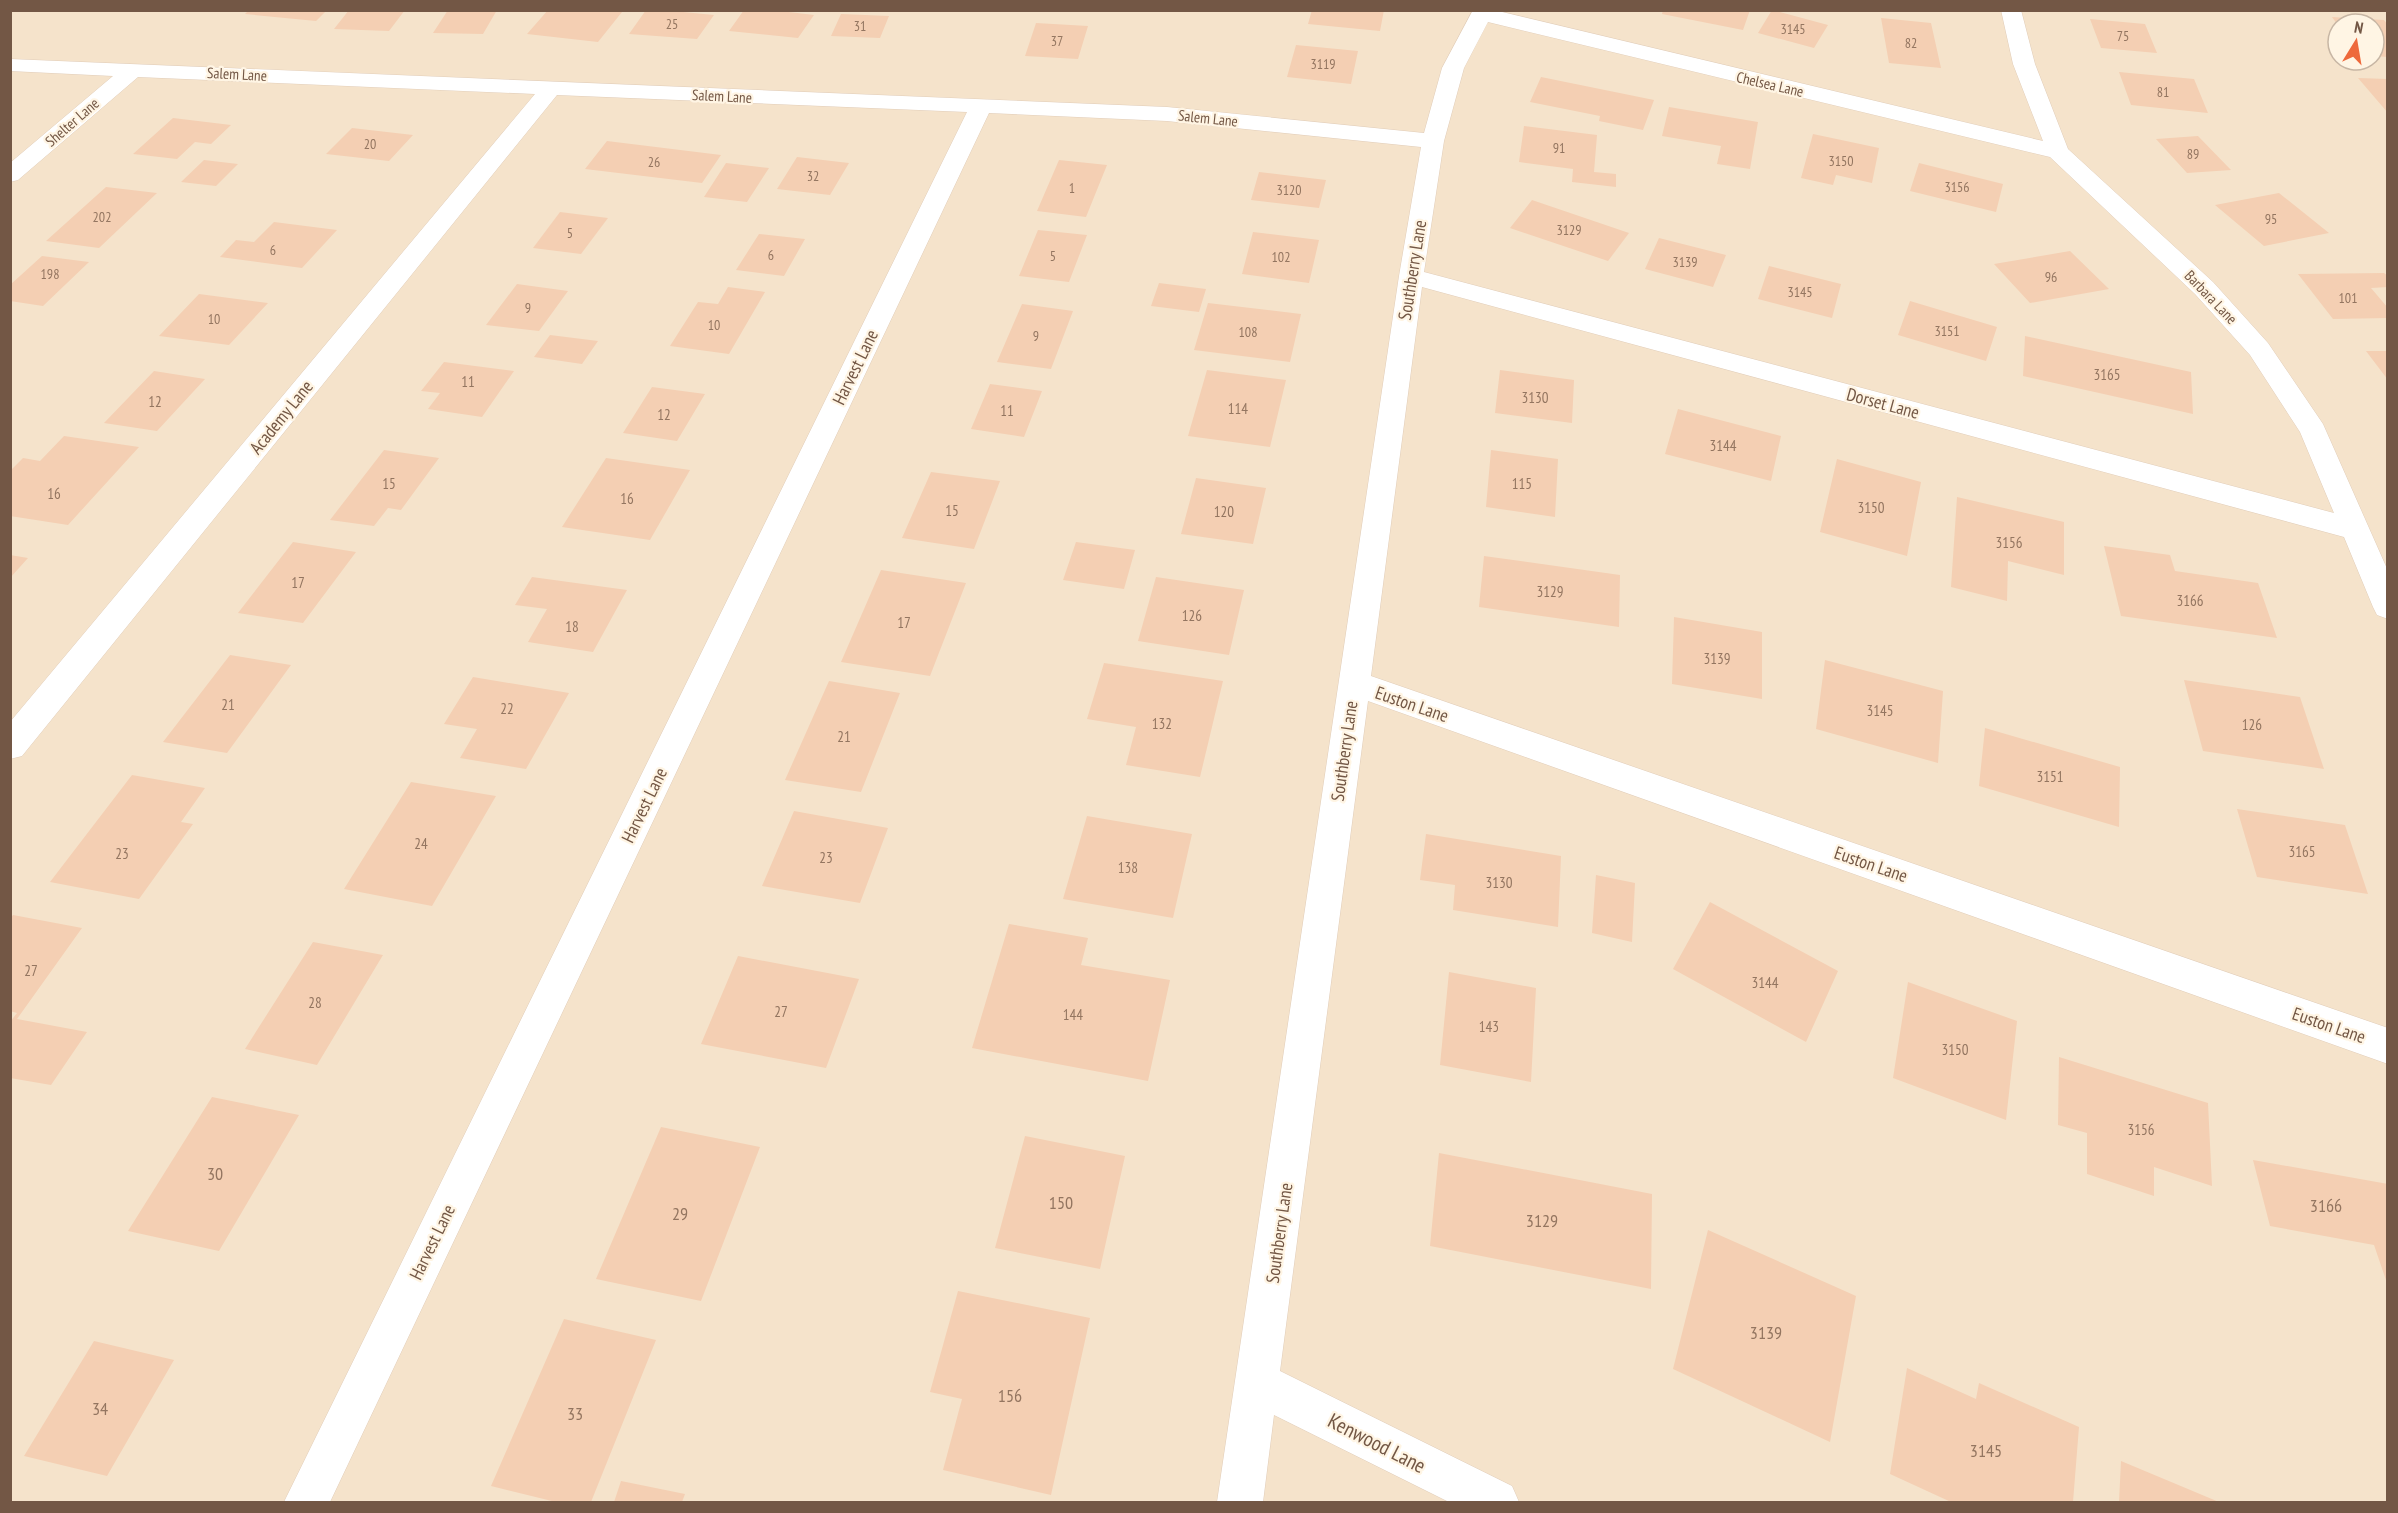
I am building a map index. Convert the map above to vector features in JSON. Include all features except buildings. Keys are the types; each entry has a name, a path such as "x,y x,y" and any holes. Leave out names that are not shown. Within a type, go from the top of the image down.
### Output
{"street":[{"name":"Barbara Lane","path":"2011,10 2024,64 2058,152 2204,288 2259,349 2313,431 2388,607"},
{"name":"Chelsea Lane","path":"1483,13 2058,152"},
{"name":"Southberry Lane","path":"1240,1503 1259,1384 1411,276 1433,141 1453,68 1483,13"},
{"name":"Salem Lane","path":"10,65 1167,114 1433,141"},
{"name":"Shelter Lane","path":"10,175 133,70"},
{"name":"Academy Lane","path":"10,746 551,88"},
{"name":"Harvest Lane","path":"307,1503 981,107"},
{"name":"Dorset Lane","path":"1411,276 2356,530"},
{"name":"Euston Lane","path":"1354,683 2388,1046"},
{"name":"Kenwood Lane","path":"1259,1384 1496,1503"}],"shaded area":[{"path":"10,11 2387,11 2387,1502 11,1502"}]}
